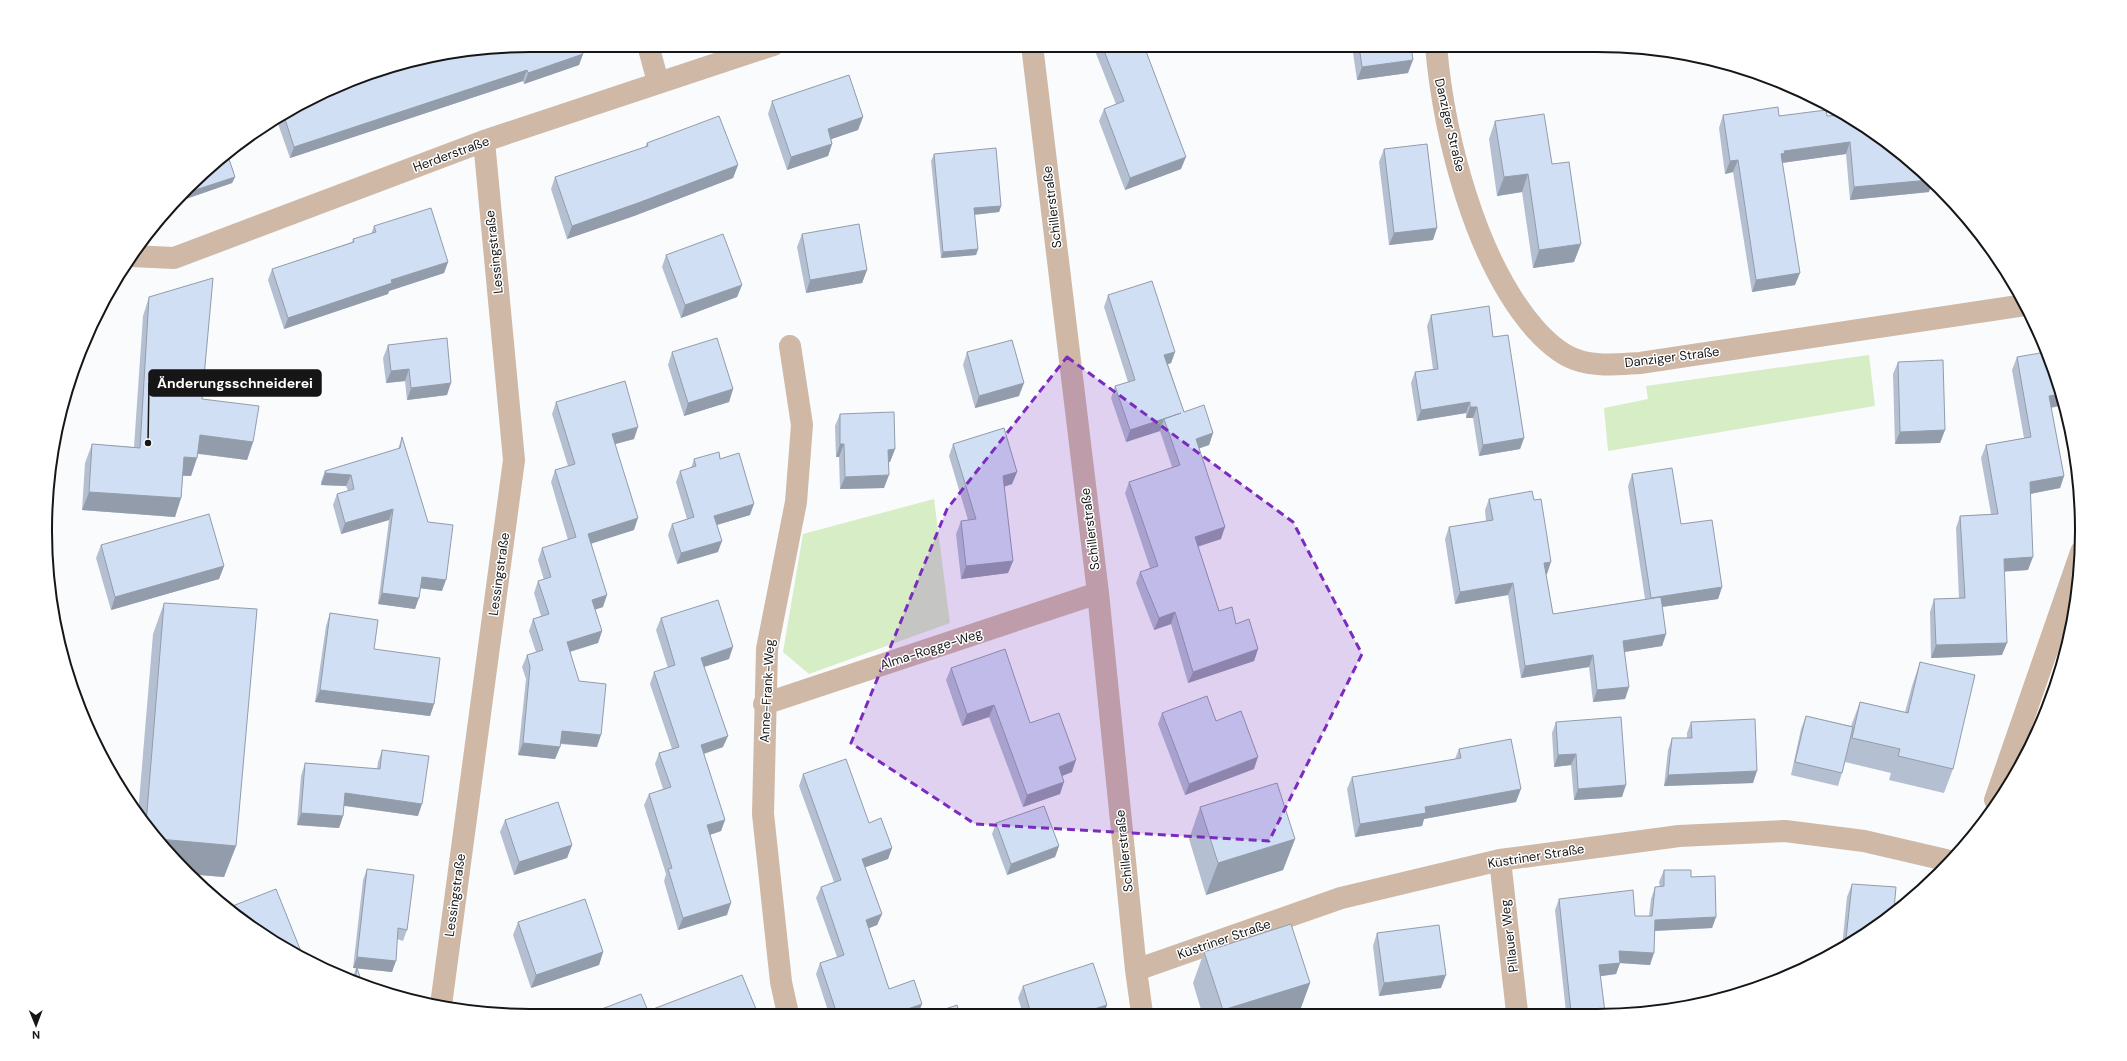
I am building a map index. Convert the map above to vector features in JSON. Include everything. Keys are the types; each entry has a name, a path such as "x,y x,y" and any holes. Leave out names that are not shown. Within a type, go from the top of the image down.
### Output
{"street":[{"path":"650,52 658,82"},
{"name":"Herderstraße","path":"139,256 174,258 484,141 751,52"},
{"name":"Schillerstraße","path":"1033,52 1098,593 1136,970 1141,1009"},
{"name":"Danziger Straße","path":"1436,52 1439,85 1453,152 1483,243 1520,311 1549,344 1576,360 1604,364 1640,363 2019,306"},
{"name":"Lessingstraße","path":"442,1001 514,460 484,141"},
{"name":"Anne-Frank-Weg","path":"787,1009 781,982 763,814 764,704 767,649 796,502 802,425 790,346"},
{"path":"1999,788 2073,576"},
{"name":"Alma-Rogge-Weg","path":"764,704 1098,593"},
{"name":"Küstriner Straße","path":"1136,970 1341,898 1500,860 1679,836 1785,831 1864,841 1944,860"},
{"name":"Pillauer Weg","path":"1500,860 1517,1009"}],"highlighted area":[{"path":"1067,357 1293,522 1362,654 1269,841 975,824 851,743 947,509"}],"green space":[{"path":"1869,355 1875,406 1608,451 1604,408 1648,399 1646,386"},
{"path":"934,499 950,623 809,674 783,652 803,534"}],"building":[{"path":"530,52 582,52 583,54 528,73 527,70 294,147 285,120 319,101 347,88 377,77 437,61 468,56"},
{"path":"1104,52 1146,52 1186,157 1130,178 1104,109 1124,101"},
{"path":"1360,52 1412,52 1413,60 1362,67"},
{"path":"849,75 863,117 828,129 832,144 791,157 772,101"},
{"path":"1778,107 1779,116 1825,110 1827,116 1836,116 1888,151 1923,181 1854,187 1850,142 1784,151 1785,153 1781,154 1800,273 1756,280 1738,160 1730,161 1723,115"},
{"path":"1544,114 1552,164 1569,162 1581,244 1539,250 1528,174 1504,177 1495,121"},
{"path":"719,116 738,165 572,226 555,177 648,146 647,143"},
{"path":"1427,144 1437,228 1394,233 1384,149"},
{"path":"996,148 1001,206 974,208 978,249 943,252 934,154"},
{"path":"229,159 235,177 194,191"},
{"path":"431,208 448,262 391,280 392,283 288,318 272,269 354,242 353,239 376,232 374,226"},
{"path":"859,224 867,270 810,280 802,234"},
{"path":"723,234 742,285 685,305 666,255"},
{"path":"213,278 202,399 259,406 253,442 200,435 197,458 184,457 181,498 89,492 92,444 140,448 149,297"},
{"path":"1152,281 1175,352 1164,355 1184,412 1204,405 1213,433 1196,439 1225,527 1195,537 1219,611 1232,607 1236,624 1249,619 1258,649 1193,672 1175,612 1159,618 1140,572 1158,566 1129,482 1180,465 1164,419 1181,413 1130,430 1115,386 1135,380 1108,295"},
{"path":"1489,306 1493,337 1508,335 1524,438 1483,445 1477,407 1470,407 1470,402 1421,410 1415,372 1438,369 1431,315"},
{"path":"447,338 451,383 411,388 409,369 391,371 388,345"},
{"path":"717,338 733,389 688,403 672,352"},
{"path":"1012,340 1024,383 979,396 967,352"},
{"path":"2041,353 2055,395 2049,396 2064,476 2030,482 2033,557 2004,559 2007,643 1936,645 1934,599 1965,598 1960,516 1998,514 1986,445 2031,437 2017,357"},
{"path":"1943,360 1945,430 1900,432 1898,362"},
{"path":"625,381 638,427 612,434 638,518 588,534 607,595 592,600 602,631 567,642 579,681 606,684 601,735 562,731 560,747 523,743 530,667 527,655 543,650 533,619 549,614 538,581 551,577 542,548 576,537 555,470 575,464 556,402"},
{"path":"894,412 895,449 888,450 889,475 845,477 844,444 840,444 840,414"},
{"path":"1004,428 1017,472 1003,476 1013,561 966,566 961,521 976,519 953,444"},
{"path":"402,437 428,522 453,525 446,580 422,577 419,598 382,593 393,509 345,523 337,494 354,489 351,475 325,473 325,471 400,448"},
{"path":"719,452 720,459 739,453 754,504 714,516 722,541 681,553 672,524 694,517 680,471 696,466 694,459"},
{"path":"1672,468 1681,524 1712,520 1722,587 1651,598 1632,474"},
{"path":"1532,491 1534,500 1541,499 1551,562 1544,563 1553,614 1661,597 1666,634 1623,641 1629,687 1597,690 1593,655 1525,666 1513,583 1460,592 1449,527 1493,520 1489,499"},
{"path":"209,514 224,566 115,597 101,545"},
{"path":"718,600 733,647 701,658 728,736 701,745 725,820 707,825 731,903 683,918 668,869 672,868 649,794 671,787 659,753 679,747 654,672 675,665 661,618"},
{"path":"164,603 257,609 236,846 166,840 147,816"},
{"path":"330,613 378,620 374,649 440,658 434,704 320,690"},
{"path":"1005,649 1030,723 1059,713 1076,760 1059,767 1064,782 1027,795 994,705 967,714 951,668"},
{"path":"1920,662 1975,675 1953,769 1898,756 1900,749 1852,738 1860,702 1908,713"},
{"path":"1207,696 1216,721 1241,711 1258,757 1189,784 1162,713"},
{"path":"1806,716 1853,727 1842,773 1795,762"},
{"path":"1621,717 1626,785 1578,789 1576,754 1558,755 1556,722"},
{"path":"1755,719 1757,771 1668,775 1672,738 1692,738 1691,722"},
{"path":"1511,739 1521,789 1425,807 1426,813 1360,824 1352,777 1461,758 1459,749"},
{"path":"382,750 429,756 422,804 345,793 343,816 301,813 305,763 380,769"},
{"path":"846,759 869,823 881,818 892,848 862,859 882,914 866,920 889,989 914,980 922,1004 908,1009 835,1009 820,963 844,955 821,887 841,880 803,774"},
{"path":"1277,783 1295,839 1218,863 1200,807"},
{"path":"558,802 572,845 519,862 505,820"},
{"path":"1044,806 1059,846 1011,864 996,823"},
{"path":"367,869 414,875 407,930 398,928 396,961 357,957"},
{"path":"1664,870 1691,870 1691,877 1715,876 1716,917 1655,920 1654,953 1619,951 1620,963 1599,965 1605,1009 1571,1009 1559,899 1633,890 1635,916 1652,916 1655,887 1664,886"},
{"path":"1852,884 1896,887 1894,905 1846,938"},
{"path":"276,889 300,950 265,928 234,906"},
{"path":"585,899 603,952 536,975 518,922"},
{"path":"1291,924 1310,983 1223,1009 1204,952"},
{"path":"1439,925 1446,975 1384,983 1377,933"},
{"path":"1093,963 1107,1005 1094,1009 1030,1009 1023,986"},
{"path":"357,968 360,978 356,976"},
{"path":"742,975 756,1009 653,1009"},
{"path":"641,994 647,1009 602,1009"},
{"path":"957,1005 958,1009 946,1009"}],"place":[{"name":"Änderungsschneiderei","path":"148,443"}]}
